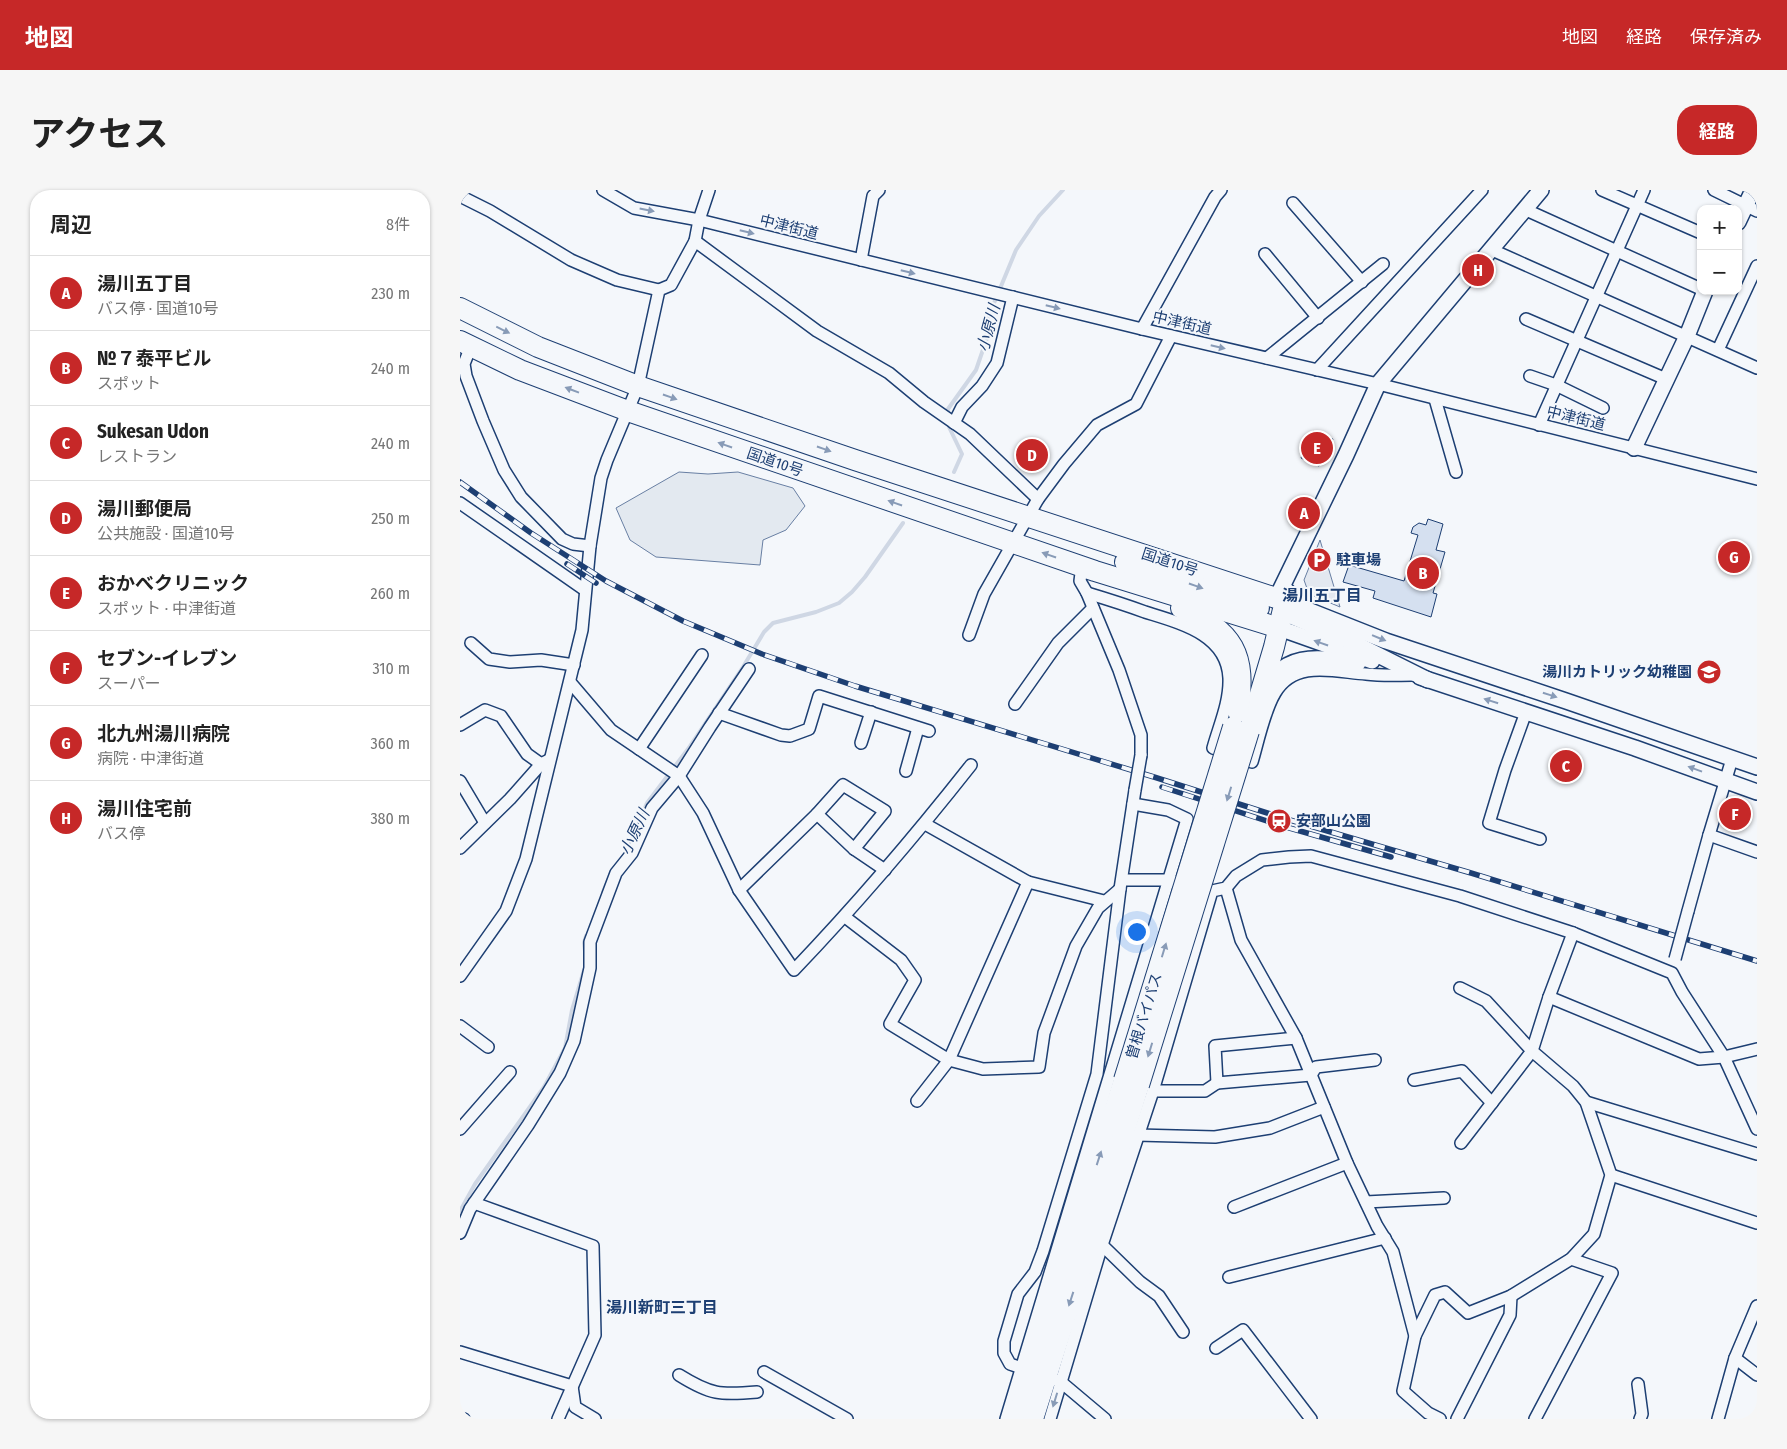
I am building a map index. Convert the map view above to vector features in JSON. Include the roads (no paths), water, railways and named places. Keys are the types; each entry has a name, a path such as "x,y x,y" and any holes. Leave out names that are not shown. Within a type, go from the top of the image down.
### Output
{"highway":[{"name":"国道10号","path":"460,308 538,347 638,386 855,460 1255,606 1277,612"},
{"name":"国道10号","path":"465,343 520,370 628,411 1025,521 1089,569"},
{"path":"1089,569 1277,612"},
{"path":"1089,569 1196,614 1213,624 1225,635 1238,660 1242,676 1243,721"},
{"name":"曽根バイパス","path":"1017,1419 1040,1375 1139,1086 1243,721 1249,682 1277,612"},
{"name":"曽根バイパス","path":"1034,1419 1040,1375"}],"street":[{"name":"中津街道","path":"603,190 634,208 699,220 1170,336 1378,384 1757,479"},
{"path":"460,196 490,211 571,260 618,280 659,290 672,285 695,241 699,220 709,190"},
{"path":"861,260 873,196 879,190"},
{"path":"1142,329 1215,197 1221,190"},
{"path":"1277,612 1290,572 1378,384 1541,190"},
{"path":"1602,190 1697,231"},
{"path":"1539,424 1644,190"},
{"path":"1714,190 1752,208"},
{"path":"1742,218 1752,208 1753,190"},
{"path":"1317,370 1475,192"},
{"path":"1293,203 1362,282"},
{"path":"1524,209 1697,287"},
{"path":"695,241 817,331 890,373 924,402 970,434 1025,521"},
{"path":"1490,249 1757,368"},
{"path":"1265,254 1318,318"},
{"path":"1267,358 1384,264"},
{"path":"1718,350 1757,266"},
{"path":"462,971 506,911 526,859 545,762 570,682 582,630 590,546 601,478 638,386 659,290"},
{"path":"1634,448 1703,295"},
{"path":"954,423 962,408 982,386 997,363 1009,296"},
{"path":"1526,319 1666,379"},
{"path":"969,634 984,594 1025,521 1064,464 1097,425 1136,404 1170,336"},
{"path":"465,343 464,364 466,376 482,421 504,470 521,497 562,539 573,544 590,546"},
{"path":"1530,376 1556,385 1603,408"},
{"path":"1435,399 1456,472"},
{"path":"460,503 585,590"},
{"path":"1089,569 1080,581 1087,593 1119,670 1141,735 1141,755 1121,884 1097,1074 1043,1251 1035,1272 1018,1294 1004,1341 1004,1353 1010,1364 1040,1375 1104,1419"},
{"path":"1087,593 1180,623 1202,633 1211,641 1225,660 1229,678 1227,702 1213,748 1252,762 1274,693 1289,677 1307,670 1318,669 1368,674 1412,675"},
{"path":"1015,704 1058,643 1093,608"},
{"path":"1277,612 1389,666 1412,675 1635,748 1757,792"},
{"path":"1277,612 1348,640 1428,680"},
{"path":"1277,612 1386,641 1566,700 1757,767"},
{"path":"471,643 488,658 510,662 541,660 574,665"},
{"path":"639,749 702,655"},
{"path":"1243,721 1272,680 1286,666 1296,661 1322,658 1389,666"},
{"path":"460,1233 474,1203 528,1125 560,1073 574,1041 590,968 590,942 616,873 632,853 652,808 679,776 749,669"},
{"path":"570,682 611,730 679,776 703,813 739,890 794,970 845,916 925,824 971,765"},
{"path":"719,713 781,735 790,736 809,729 819,696 871,712 923,730 906,771"},
{"path":"460,725 485,710 501,716 527,754 545,762"},
{"path":"861,743 871,712"},
{"path":"1526,712 1505,770 1489,823 1540,839"},
{"path":"1732,758 1724,780 1672,973 1724,1057 1757,1128"},
{"path":"460,848 545,762"},
{"path":"460,782 485,823"},
{"path":"739,890 816,814 843,784 885,811 854,849"},
{"path":"1050,1419 1040,1375 1169,880 1187,819 1168,810 1133,804"},
{"path":"816,814 854,849 885,870"},
{"path":"925,824 1028,882 1104,901"},
{"path":"1709,835 1757,852"},
{"path":"845,916 901,960 915,980 890,1024 949,1060 983,1069 1039,1067 1044,1033 1076,946 1098,908 1121,884 1169,880 1212,891 1226,888 1236,876 1262,860 1311,856 1460,896 1573,934 1672,973"},
{"path":"917,1100 949,1060 1028,882"},
{"path":"1226,888 1242,940 1296,1038 1347,1163 1393,1252 1415,1336"},
{"path":"1006,1419 1040,1375 1102,1245 1138,1135 1139,1086 1212,891"},
{"path":"1462,1143 1532,1051 1549,997 1573,934"},
{"path":"1440,1419 1428,1413 1403,1392 1415,1336 1435,1295 1445,1292 1468,1313 1511,1296 1571,1259 1594,1234 1611,1175 1586,1102 1573,1086 1532,1051 1486,1001 1460,988"},
{"path":"1549,997 1699,1059 1724,1057 1757,1049"},
{"path":"460,1026 488,1047"},
{"path":"1217,1084 1215,1046 1296,1038"},
{"path":"1311,1075 1316,1067 1375,1060"},
{"path":"1414,1080 1462,1071 1492,1103"},
{"path":"460,1129 510,1072"},
{"path":"1139,1086 1205,1091 1217,1084 1311,1075"},
{"path":"1586,1102 1757,1154"},
{"path":"1138,1135 1215,1137 1270,1128 1324,1107"},
{"path":"1234,1207 1347,1163"},
{"path":"1611,1175 1757,1223"},
{"path":"1366,1202 1444,1198"},
{"path":"474,1203 592,1246 594,1335 558,1419"},
{"path":"1229,1276 1385,1238"},
{"path":"1102,1245 1140,1282 1159,1296 1183,1332"},
{"path":"1535,1419 1612,1273 1571,1259"},
{"path":"1457,1419 1510,1315 1511,1296"},
{"path":"1718,1419 1735,1358 1757,1306"},
{"path":"1216,1348 1243,1330 1311,1419"},
{"path":"460,1352 572,1386"},
{"path":"1735,1358 1757,1375"},
{"path":"764,1372 847,1419"},
{"path":"679,1375 701,1389 726,1395 757,1392"},
{"path":"1638,1384 1642,1414 1640,1419"},
{"path":"572,1386 575,1407 595,1419"},
{"path":"460,1418 464,1419"}],"waterway":[{"name":"小原川","path":"954,472 962,454 949,427 948,409 976,370 987,338 987,320 1016,250 1039,216 1063,190"},
{"name":"小原川","path":"631,842 647,803 688,749 764,632 773,623 816,612 839,603 865,577 903,523"},
{"name":"小原川","path":"603,892 611,873"},
{"name":"小原川","path":"585,951 584,943 586,936"},
{"name":"小原川","path":"460,1211 475,1184 544,1087 565,1048 572,1010 584,970"}],"railway":[{"path":"460,482 531,533 606,581 683,621 762,654 855,686 1757,961"},
{"path":"567,564 596,583"},
{"path":"1162,787 1279,825 1391,857"}],"place":[{"name":"湯川住宅前","path":"1478,270"},
{"name":"おかべクリニック","path":"1317,448"},
{"name":"湯川郵便局","path":"1032,455"},
{"name":"湯川五丁目","path":"1304,513"},
{"name":"北九州湯川病院","path":"1734,557"},
{"name":"駐車場","path":"1319,560"},
{"name":"№７泰平ビル","path":"1423,573"},
{"name":"湯川カトリック幼稚園","path":"1709,672"},
{"name":"Sukesan Udon","path":"1566,766"},
{"name":"セブン-イレブン","path":"1735,814"},
{"name":"安部山公園","path":"1279,821"}],"district":[{"name":"湯川五丁目","path":"1322,595"},
{"name":"湯川新町三丁目","path":"662,1307"}]}
